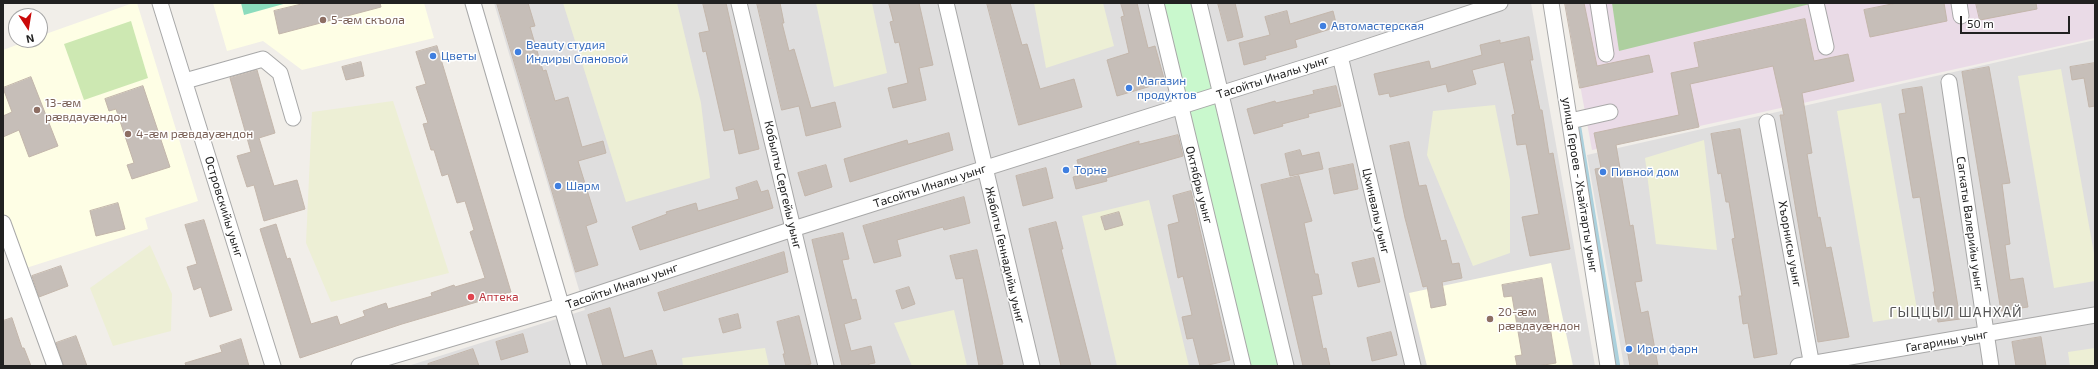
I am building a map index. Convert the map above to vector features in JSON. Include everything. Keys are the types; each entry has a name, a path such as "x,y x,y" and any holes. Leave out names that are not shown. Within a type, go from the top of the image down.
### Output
{"street":[{"name":"Островскийы уынг","path":"160,3 273,366"},
{"path":"473,3 579,366"},
{"name":"Кобылты Сергейы уынг","path":"739,3 826,366"},
{"name":"Жабиты Геннадийы уынг","path":"946,3 1032,366"},
{"name":"Октябры уынг","path":"1156,3 1243,366"},
{"path":"1199,3 1286,366"},
{"name":"Тасойты Иналы уынг","path":"359,366 561,306 793,229 1340,56 1500,3"},
{"name":"улица Героев - Хъайтарты уынг","path":"1551,3 1608,366"},
{"path":"1598,3 1606,54"},
{"path":"1816,3 1826,46"},
{"name":"Цхинвалы уынг","path":"1340,56 1412,366"},
{"path":"185,82 263,59 280,73 292,118"},
{"name":"Сагкаты Валерийы уынг","path":"1949,82 1991,366"},
{"path":"1570,121 1610,112"},
{"name":"Хъорнисы уынг","path":"1767,122 1808,365"},
{"path":"3,223 7,245 55,366"},
{"name":"Гагарины уынг","path":"1808,365 2095,315"}],"shaded area":[{"name":"4-æм рӕвдауӕндон","path":"133,3 137,3 198,201 145,218 148,229 23,269 3,215 3,50 8,48 48,48 48,33"},
{"name":"5-æм скъола","path":"213,3 424,3 434,38 302,70 263,41 227,51"},
{"path":"494,3 1531,3 1595,366 408,366 585,310"},
{"path":"563,3 677,3 701,103 710,178 626,202"},
{"path":"816,3 872,3 887,73 834,87"},
{"path":"1034,3 1103,3 1114,46 1046,68"},
{"path":"1565,3 2095,3 2095,38 1592,150"},
{"name":"ГЫЦЦЫЛ ШАНХАЙ","path":"2095,40 2095,366 1624,366 1587,155"},
{"path":"2061,69 2095,259 2095,281 2054,288 2018,76"},
{"path":"393,101 449,273 331,302 306,243 312,112"},
{"path":"1881,103 1918,315 1873,322 1837,111"},
{"path":"1495,105 1510,180 1510,253 1473,266 1427,155 1433,111"},
{"path":"1704,140 1717,250 1656,244 1645,158"},
{"path":"1149,200 1189,366 1117,366 1082,216"},
{"path":"150,245 172,294 171,331 113,346 90,288"},
{"name":"20-æм рӕвдауӕндон","path":"1551,263 1573,366 1427,366 1409,293"},
{"path":"954,310 967,366 912,366 894,323"},
{"path":"765,348 769,366 683,366 682,358"},
{"path":"2095,348 2095,366 2070,366 2068,352"}],"green space":[{"path":"241,3 287,3 244,15"},
{"path":"1162,3 1194,3 1212,91 1187,98 1184,95"},
{"path":"1612,3 1814,3 1619,51"},
{"path":"131,21 148,78 84,100 64,44"},
{"path":"1215,103 1219,106 1280,366 1248,366 1189,110"}],"building":[{"path":"306,3 380,3 381,7 279,34 274,11"},
{"path":"497,3 528,3 535,26 530,27 543,71 546,70 555,101 568,97 582,147 603,141 606,153 578,161 597,222 586,226 598,265 576,272"},
{"path":"703,3 726,3 759,149 739,154 734,129 724,131 706,51 703,52 699,33 709,31"},
{"path":"757,3 780,3 784,23 782,23 789,51 794,49 811,108 835,102 841,127 806,136 799,106 782,110"},
{"path":"889,3 919,3 933,65 919,68 926,100 893,108 888,88 908,83 899,42 895,43 890,22 893,21"},
{"path":"987,3 1010,3 1022,45 1027,44 1040,89 1074,79 1082,107 1019,125"},
{"path":"1121,3 1137,3 1148,48 1155,46 1165,82 1117,96 1107,60 1129,53 1121,17 1124,16"},
{"path":"1218,3 1235,3 1243,37 1228,41"},
{"path":"1565,3 1584,3 1597,66 1649,55 1653,72 1580,88"},
{"path":"1897,3 1944,3 1947,21 1870,37 1864,10"},
{"path":"1976,3 2036,3 2037,9 1980,20"},
{"path":"1287,11 1290,24 1333,11 1337,27 1295,40 1297,47 1265,56 1266,59 1244,65 1239,43 1270,35 1265,17"},
{"path":"1805,19 1814,61 1848,54 1854,81 1802,93 1812,153 1807,154 1818,218 1820,217 1826,248 1831,247 1849,337 1818,342 1780,115 1784,115 1773,66 1690,84 1699,127 1616,145 1630,226 1633,225 1642,281 1635,282 1641,313 1648,311 1658,366 1630,366 1595,169 1601,168 1594,133 1679,115 1671,73 1699,67 1694,43"},
{"path":"1529,37 1533,60 1530,60 1540,110 1542,110 1549,154 1553,153 1570,249 1530,256 1522,217 1539,214 1526,144 1517,145 1512,115 1515,114 1504,62 1472,70 1476,84 1448,92 1446,84 1390,97 1389,93 1379,95 1374,74 1429,61 1431,69 1482,55 1480,45 1500,40 1500,43"},
{"path":"437,46 511,292 402,324 300,358 260,229 276,224 287,259 290,258 311,324 337,316 340,325 365,316 363,311 386,303 388,309 432,296 431,293 454,285 455,287 485,278 470,232 474,230 465,201 457,203 448,174 442,176 434,150 431,150 423,124 428,123 416,87 426,84 416,52"},
{"path":"361,62 364,76 346,80 342,67"},
{"path":"2095,63 2095,106 2089,107 2084,78 2072,80 2070,67"},
{"path":"1989,67 2010,183 2002,184 2010,244 2005,245 2010,280 2023,278 2028,307 2001,311 1962,72"},
{"path":"257,70 275,133 259,138 274,186 297,180 305,209 264,221 254,185 247,187 237,156 251,152 230,78"},
{"path":"31,77 58,146 29,157 19,130 3,137 3,116 12,112 3,88"},
{"path":"143,86 170,167 132,179 127,165 134,163 116,109 109,111 105,99"},
{"path":"1336,86 1341,106 1308,114 1309,117 1282,124 1283,126 1254,134 1247,109 1275,101 1276,103 1314,94 1313,91"},
{"path":"1922,87 1960,319 1938,322 1933,292 1935,292 1920,197 1913,198 1899,114 1906,113 1902,90"},
{"path":"1740,129 1777,354 1754,358 1748,323 1743,324 1739,296 1742,296 1732,239 1735,238 1729,202 1726,202 1721,173 1718,174 1711,134"},
{"path":"949,133 953,150 850,182 844,159 907,140 908,144"},
{"path":"1178,135 1183,156 1106,178 1107,181 1076,189 1073,177 1081,175 1077,160 1139,141 1139,144"},
{"path":"1409,142 1419,186 1426,185 1441,241 1446,240 1452,264 1459,263 1462,278 1442,282 1446,305 1431,308 1427,286 1423,287 1405,218 1390,146"},
{"path":"1300,150 1302,156 1319,152 1323,169 1290,176 1285,154"},
{"path":"1353,164 1358,189 1334,194 1329,169"},
{"path":"826,165 832,187 805,196 798,173"},
{"path":"1046,168 1053,198 1023,206 1016,176"},
{"path":"1299,176 1312,221 1304,223 1315,274 1318,274 1322,294 1312,296 1323,349 1326,348 1330,366 1303,366 1261,185"},
{"path":"757,181 761,192 768,190 773,208 640,250 632,227 667,214 666,212 696,203 698,211 739,199 736,188"},
{"path":"1191,191 1230,360 1204,366 1200,366 1193,338 1187,339 1182,317 1192,315 1183,276 1178,278 1168,225 1179,222 1173,196"},
{"path":"964,197 970,223 944,230 943,227 897,240 901,256 874,263 863,226"},
{"path":"118,203 125,229 96,236 90,211"},
{"path":"1119,212 1123,225 1105,230 1101,217"},
{"path":"204,220 232,310 210,317 201,287 194,290 187,267 197,264 185,225"},
{"path":"1056,222 1063,249 1061,249 1091,366 1061,366 1029,229"},
{"path":"843,233 849,259 842,260 852,300 856,299 861,319 844,324 851,351 871,346 875,363 869,364 869,366 842,366 812,240"},
{"path":"977,250 1003,364 994,366 979,366 963,278 956,279 950,256"},
{"path":"784,252 788,272 664,311 658,293"},
{"path":"1374,258 1380,282 1358,287 1352,263"},
{"path":"61,266 68,286 39,297 32,276"},
{"path":"1542,278 1556,363 1538,366 1517,366 1515,356 1522,355 1512,296 1504,297 1502,285"},
{"path":"909,287 915,304 902,309 896,291"},
{"path":"610,308 624,358 652,350 657,366 603,366 588,315"},
{"path":"738,314 741,328 723,333 719,319"},
{"path":"799,316 811,364 802,366 786,366 783,354 785,354 777,322"},
{"path":"12,318 22,348 24,348 31,366 3,366 3,321"},
{"path":"1391,332 1397,355 1372,361 1367,338"},
{"path":"523,334 528,352 501,360 496,342"},
{"path":"76,336 87,366 64,366 56,343"},
{"path":"2041,337 2046,366 2016,366 2012,342"},
{"path":"241,339 249,366 186,366 185,363 222,352 220,346"},
{"path":"473,349 479,366 428,366 428,364"}],"waterway":[{"path":"1579,127 1618,366"}],"place":[{"name":"5-æм скъола","path":"323,20"},
{"name":"Автомастерская","path":"1323,26"},
{"name":"Beauty студия Индиры Слановой","path":"518,52"},
{"name":"Цветы","path":"433,56"},
{"name":"Магазин продуктов","path":"1129,88"},
{"name":"13-æм рӕвдауӕндон","path":"37,110"},
{"name":"4-æм рӕвдауӕндон","path":"128,134"},
{"name":"Торне","path":"1066,170"},
{"name":"Пивной дом","path":"1603,172"},
{"name":"Шарм","path":"558,186"},
{"name":"Аптека","path":"471,297"},
{"name":"20-æм рӕвдауӕндон","path":"1490,319"},
{"name":"Ирон фарн","path":"1629,349"}],"district":[{"name":"ГЫЦЦЫЛ ШАНХАЙ","path":"1956,312"}]}
